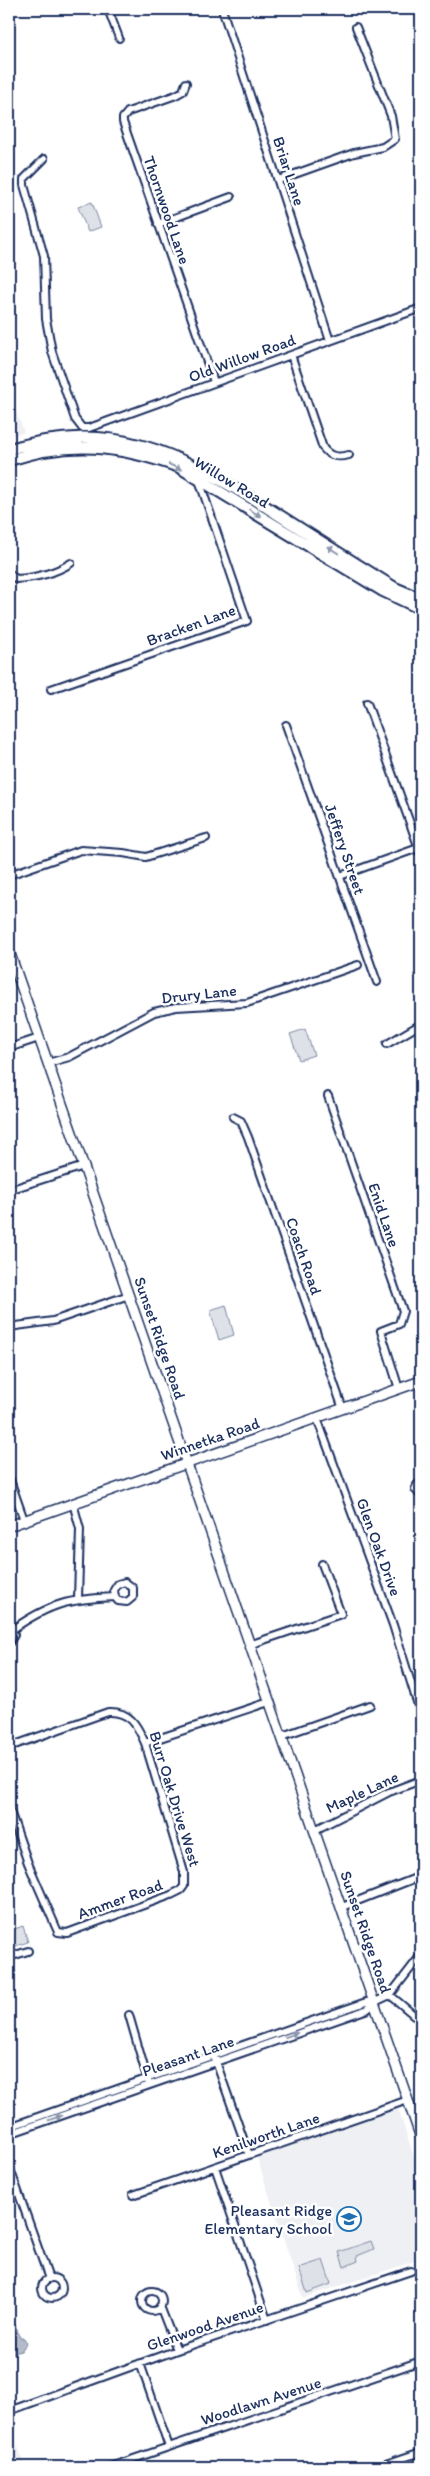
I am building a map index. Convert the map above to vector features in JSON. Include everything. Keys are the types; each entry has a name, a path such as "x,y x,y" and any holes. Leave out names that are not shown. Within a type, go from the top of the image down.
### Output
{"main road":[{"name":"Willow Road","path":"9,449 79,433 159,450 395,588 421,599"},
{"name":"Willow Road","path":"9,460 32,452 69,446 103,448 148,456 201,474 384,591 421,609"}],"street":[{"path":"108,9 119,38"},
{"name":"Briar Lane","path":"222,9 330,341"},
{"path":"278,180 354,153 384,147 395,139 390,116 356,27"},
{"name":"Thornwood Lane","path":"186,83 183,91 176,95 128,112 123,118 123,126 214,382"},
{"path":"44,159 24,179 24,185 44,256 46,319 52,352 79,433"},
{"path":"158,224 231,197"},
{"name":"Old Willow Road","path":"79,433 214,382 421,308"},
{"path":"291,355 323,448 334,457 349,455"},
{"name":"Bracken Lane","path":"51,689 247,621 201,474"},
{"path":"9,573 16,579 26,579 60,570 71,563"},
{"path":"340,876 421,850 367,703"},
{"name":"Jeffery Street","path":"286,725 377,982"},
{"path":"9,874 82,850 146,857 206,838"},
{"name":"Sunset Ridge Road","path":"9,951 11,967 39,1038 84,1166 421,2138"},
{"name":"Drury Lane","path":"48,1064 70,1057 154,1012 176,1007 247,1003 358,965"},
{"path":"387,1044 421,1024"},
{"path":"9,1048 39,1038"},
{"name":"Enid Lane","path":"328,1096 403,1311 399,1324 381,1331 399,1389"},
{"name":"Coach Road","path":"233,1117 241,1121 248,1137 343,1409"},
{"path":"9,1190 84,1166"},
{"path":"9,1327 52,1321 129,1295"},
{"name":"Winnetka Road","path":"9,1526 421,1381"},
{"name":"Glen Oak Drive","path":"317,1418 393,1625 421,1714"},
{"path":"9,1477 24,1520"},
{"path":"421,1482 416,1485 415,1489 421,1496"},
{"path":"74,1503 80,1529 78,1599"},
{"path":"249,1645 341,1614 322,1564"},
{"path":"9,1643 14,1637 11,1628 53,1605 78,1599 115,1597"},
{"path":"145,1743 269,1702"},
{"path":"282,1736 370,1706"},
{"name":"Burr Oak Drive West","path":"9,1747 108,1712 118,1712 128,1716 137,1725 145,1743 185,1880"},
{"name":"Maple Lane","path":"315,1830 389,1792 421,1780"},
{"name":"Ammer Road","path":"9,1808 28,1863 58,1932 67,1933 171,1895 181,1890 185,1880"},
{"path":"342,1907 421,1876"},
{"path":"9,1957 28,1951"},
{"name":"Pleasant Lane","path":"274,2037 368,2009 375,2002 390,1995 421,1955"},
{"path":"390,1995 421,2022"},
{"name":"Pleasant Lane","path":"9,2134 266,2040 324,2016 366,2002 375,2002"},
{"path":"345,2009 347,2016"},
{"path":"129,2015 148,2082"},
{"path":"324,2016 326,2023"},
{"path":"214,2058 249,2155"},
{"name":"Pleasant Lane","path":"9,2127 128,2089"},
{"name":"Kenilworth Lane","path":"134,2195 408,2100"},
{"path":"9,2166 49,2278"},
{"path":"215,2167 268,2320"},
{"name":"Glenwood Avenue","path":"9,2410 411,2270"},
{"path":"160,2306 177,2350"},
{"name":"Woodlawn Avenue","path":"110,2467 421,2361"},
{"path":"140,2363 170,2447"},
{"path":"377,2467 421,2452"}],"shaded area":[{"path":"92,202 101,227 88,232 78,207"},
{"path":"9,393 24,432 9,437"},
{"path":"305,1029 314,1055 299,1060 290,1034"},
{"path":"226,1305 234,1335 219,1340 210,1310"},
{"path":"23,1926 28,1942 9,1948 9,1931"},
{"name":"Pleasant Ridge Elementary School","path":"398,2108 421,2179 421,2259 303,2298 256,2155"},
{"path":"371,2241 374,2249 357,2256 358,2261 344,2267 339,2252"},
{"path":"323,2260 331,2284 307,2293 299,2268"},
{"path":"9,2420 25,2467 9,2467"}],"water":[{"path":"9,2307 20,2338 24,2338 27,2343 21,2351 9,2354"}],"place":[{"name":"Pleasant Ridge Elementary School","path":"349,2219"}]}
